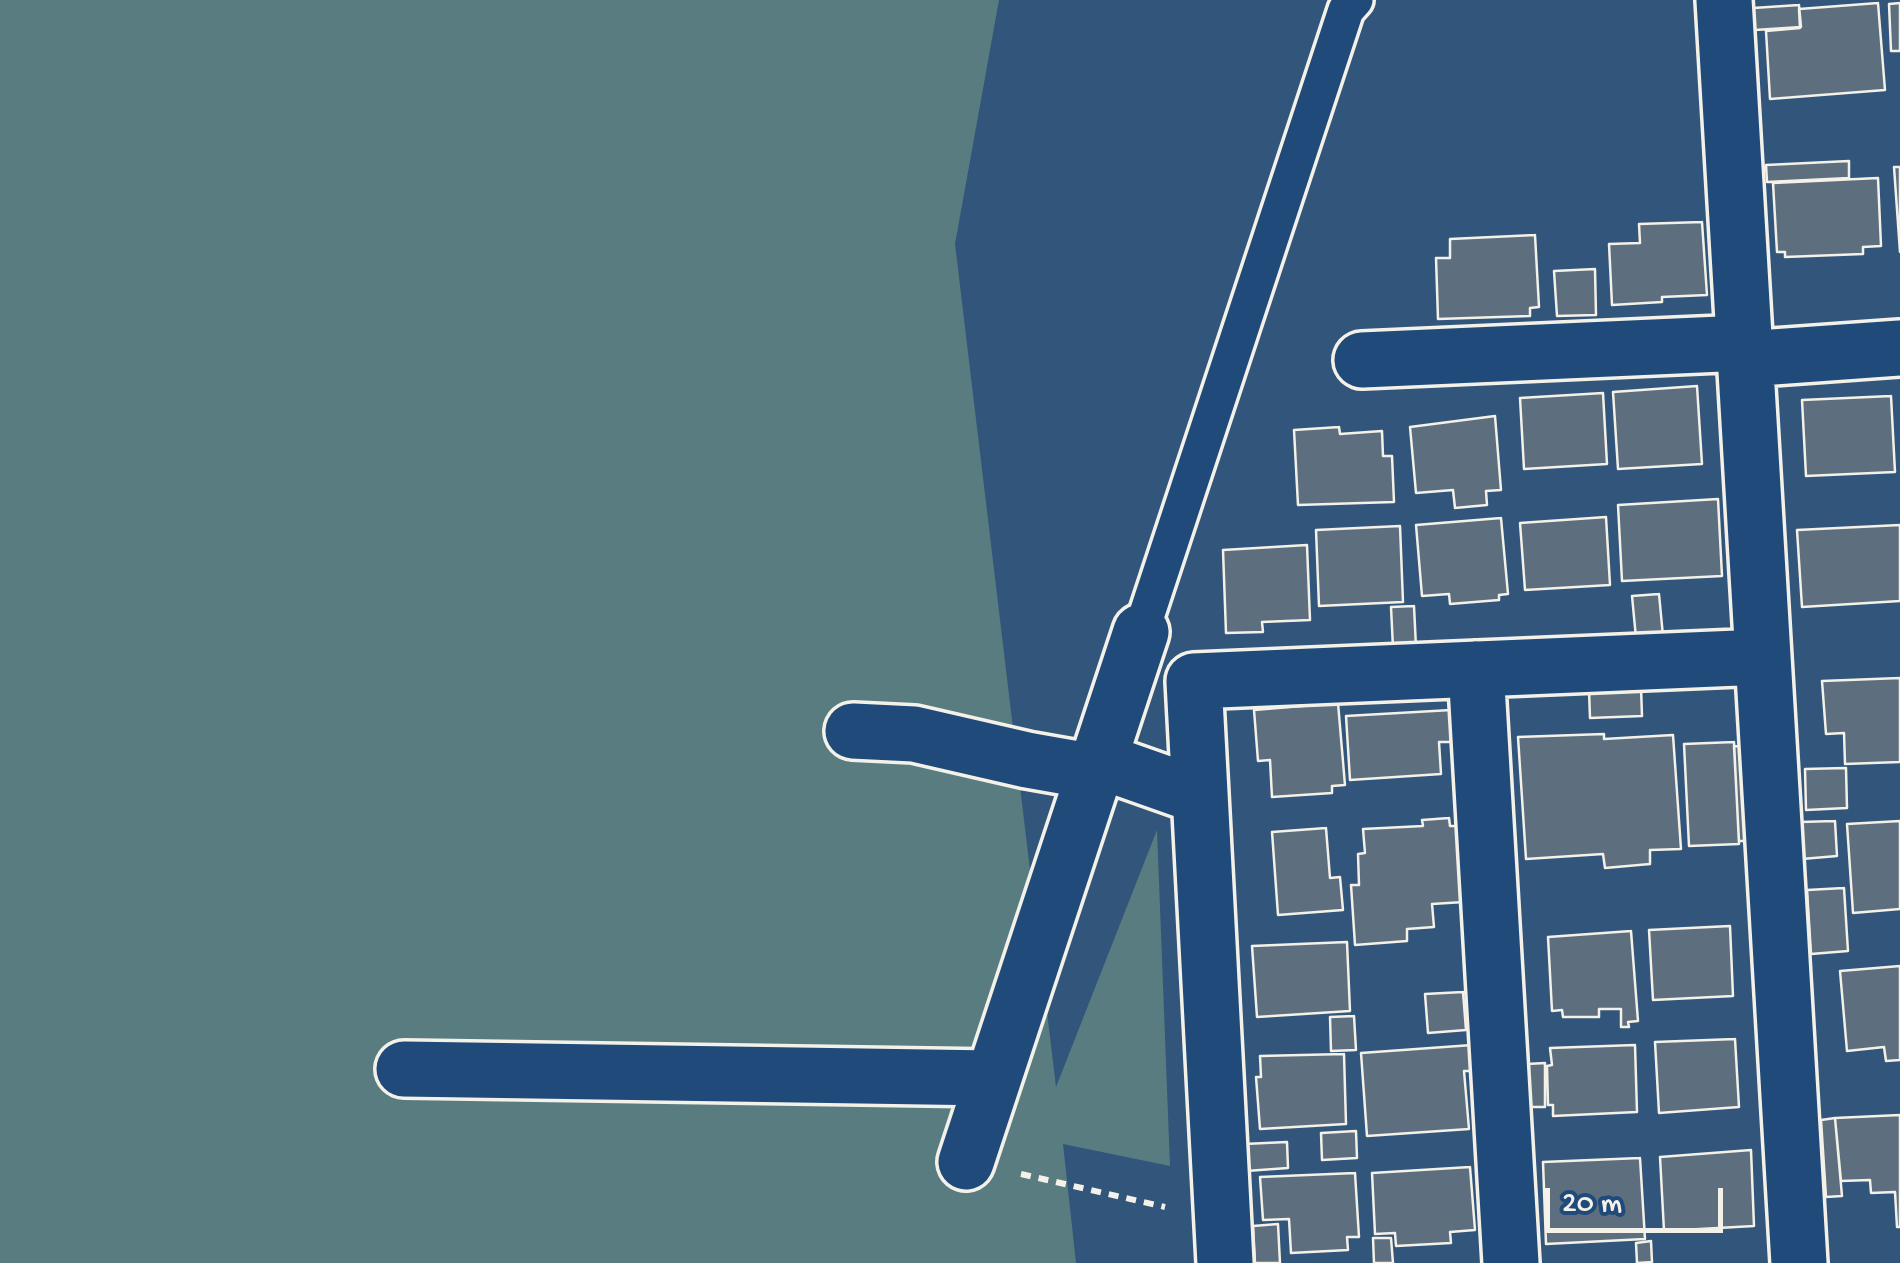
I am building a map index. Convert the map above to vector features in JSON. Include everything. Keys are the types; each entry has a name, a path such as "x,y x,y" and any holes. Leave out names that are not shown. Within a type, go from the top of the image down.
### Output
{"street":[{"path":"1724,0 1798,1263"},
{"path":"1362,360 1900,348"},
{"path":"966,1162 1141,632"},
{"path":"1224,1244 1194,682 1762,657"},
{"path":"1476,669 1511,1263"},
{"path":"853,731 914,734 1027,760 1097,766 1200,796"},
{"path":"404,1070 994,1078"}],"lane":[{"path":"1141,632 1346,10 1355,0"}],"path":[{"path":"966,1162 1175,1209 1224,1244"}],"green space":[{"path":"0,0 999,0 955,244 1056,1087 1157,830 1170,1166 1063,1144 1076,1263 0,1263"}],"building":[{"path":"1878,3 1885,90 1770,99 1766,31 1800,28 1799,9"},
{"path":"1900,3 1900,51 1891,51 1889,4"},
{"path":"1799,5 1801,27 1755,30 1753,8"},
{"path":"1849,161 1849,178 1767,182 1766,165"},
{"path":"1894,167 1900,167 1900,252"},
{"path":"1878,178 1881,246 1863,247 1863,254 1785,257 1785,252 1777,252 1773,183"},
{"path":"1702,222 1707,295 1612,305 1609,244 1640,243 1639,224"},
{"path":"1535,235 1539,307 1530,308 1530,316 1438,319 1436,258 1450,258 1450,239"},
{"path":"1595,269 1596,315 1557,316 1554,271"},
{"path":"1697,386 1702,464 1618,469 1613,392"},
{"path":"1603,393 1607,464 1524,469 1520,398"},
{"path":"1891,396 1895,472 1806,476 1802,400"},
{"path":"1495,416 1501,490 1486,491 1487,505 1455,508 1453,490 1416,493 1410,427"},
{"path":"1339,427 1340,434 1382,431 1383,456 1392,456 1394,502 1298,505 1294,430"},
{"path":"1718,499 1722,576 1622,581 1618,505"},
{"path":"1606,517 1610,585 1525,590 1520,523"},
{"path":"1501,518 1508,594 1499,595 1499,600 1450,604 1449,594 1422,596 1416,525"},
{"path":"1900,525 1900,601 1802,607 1797,530"},
{"path":"1400,526 1403,602 1319,606 1316,530"},
{"path":"1307,545 1310,620 1262,622 1263,632 1226,633 1223,550"},
{"path":"1659,594 1663,636 1636,638 1632,596"},
{"path":"1414,606 1416,647 1393,648 1391,607"},
{"path":"1900,678 1900,762 1845,764 1844,733 1826,734 1822,681"},
{"path":"1641,687 1642,716 1590,718 1589,690"},
{"path":"1338,703 1345,785 1332,786 1332,793 1272,797 1270,760 1258,761 1254,710"},
{"path":"1451,710 1453,742 1439,742 1441,774 1350,780 1346,716"},
{"path":"1604,734 1604,739 1673,735 1681,849 1650,850 1650,864 1605,868 1603,854 1526,859 1518,737"},
{"path":"1734,742 1739,844 1689,846 1684,744"},
{"path":"1734,746 1743,747 1747,841 1739,841"},
{"path":"1846,768 1847,808 1806,810 1805,769"},
{"path":"1449,818 1450,826 1458,826 1464,902 1432,904 1434,927 1407,929 1407,941 1355,945 1351,885 1359,885 1358,854 1365,853 1363,829 1423,826 1422,820"},
{"path":"1835,821 1837,856 1802,859 1800,822"},
{"path":"1900,821 1900,909 1853,913 1847,824"},
{"path":"1326,828 1330,878 1340,877 1343,910 1278,915 1272,832"},
{"path":"1844,888 1848,951 1811,954 1807,890"},
{"path":"1730,926 1733,996 1653,1000 1649,930"},
{"path":"1631,931 1638,1021 1621,1027 1621,1009 1599,1009 1599,1017 1563,1017 1562,1010 1552,1011 1548,937"},
{"path":"1347,942 1350,1011 1257,1017 1252,946"},
{"path":"1900,966 1900,1060 1886,1061 1884,1047 1847,1051 1840,971"},
{"path":"1463,992 1466,1030 1428,1033 1425,994"},
{"path":"1354,1016 1356,1050 1331,1051 1330,1017"},
{"path":"1735,1039 1739,1107 1659,1113 1655,1042"},
{"path":"1472,1045 1474,1071 1464,1071 1469,1129 1367,1136 1361,1053"},
{"path":"1635,1045 1637,1112 1553,1116 1553,1105 1548,1105 1550,1048"},
{"path":"1344,1054 1346,1124 1260,1129 1256,1077 1261,1077 1260,1056"},
{"path":"1545,1063 1545,1107 1528,1107 1527,1064"},
{"path":"1900,1115 1897,1227 1895,1192 1871,1193 1870,1180 1841,1181 1835,1118"},
{"path":"1835,1118 1842,1196 1826,1197 1821,1120"},
{"path":"1356,1131 1357,1158 1322,1160 1321,1133"},
{"path":"1287,1142 1288,1168 1246,1171 1244,1144"},
{"path":"1751,1150 1754,1226 1664,1231 1660,1157"},
{"path":"1640,1158 1645,1239 1546,1244 1543,1162"},
{"path":"1470,1167 1475,1230 1450,1232 1451,1243 1396,1246 1395,1233 1375,1234 1372,1173"},
{"path":"1355,1173 1359,1237 1347,1237 1348,1250 1291,1253 1289,1219 1263,1220 1260,1177"},
{"path":"1278,1224 1280,1263 1255,1263 1253,1226"},
{"path":"1373,1238 1391,1238 1393,1263 1374,1263"},
{"path":"1651,1241 1652,1262 1637,1263 1636,1243"}]}
